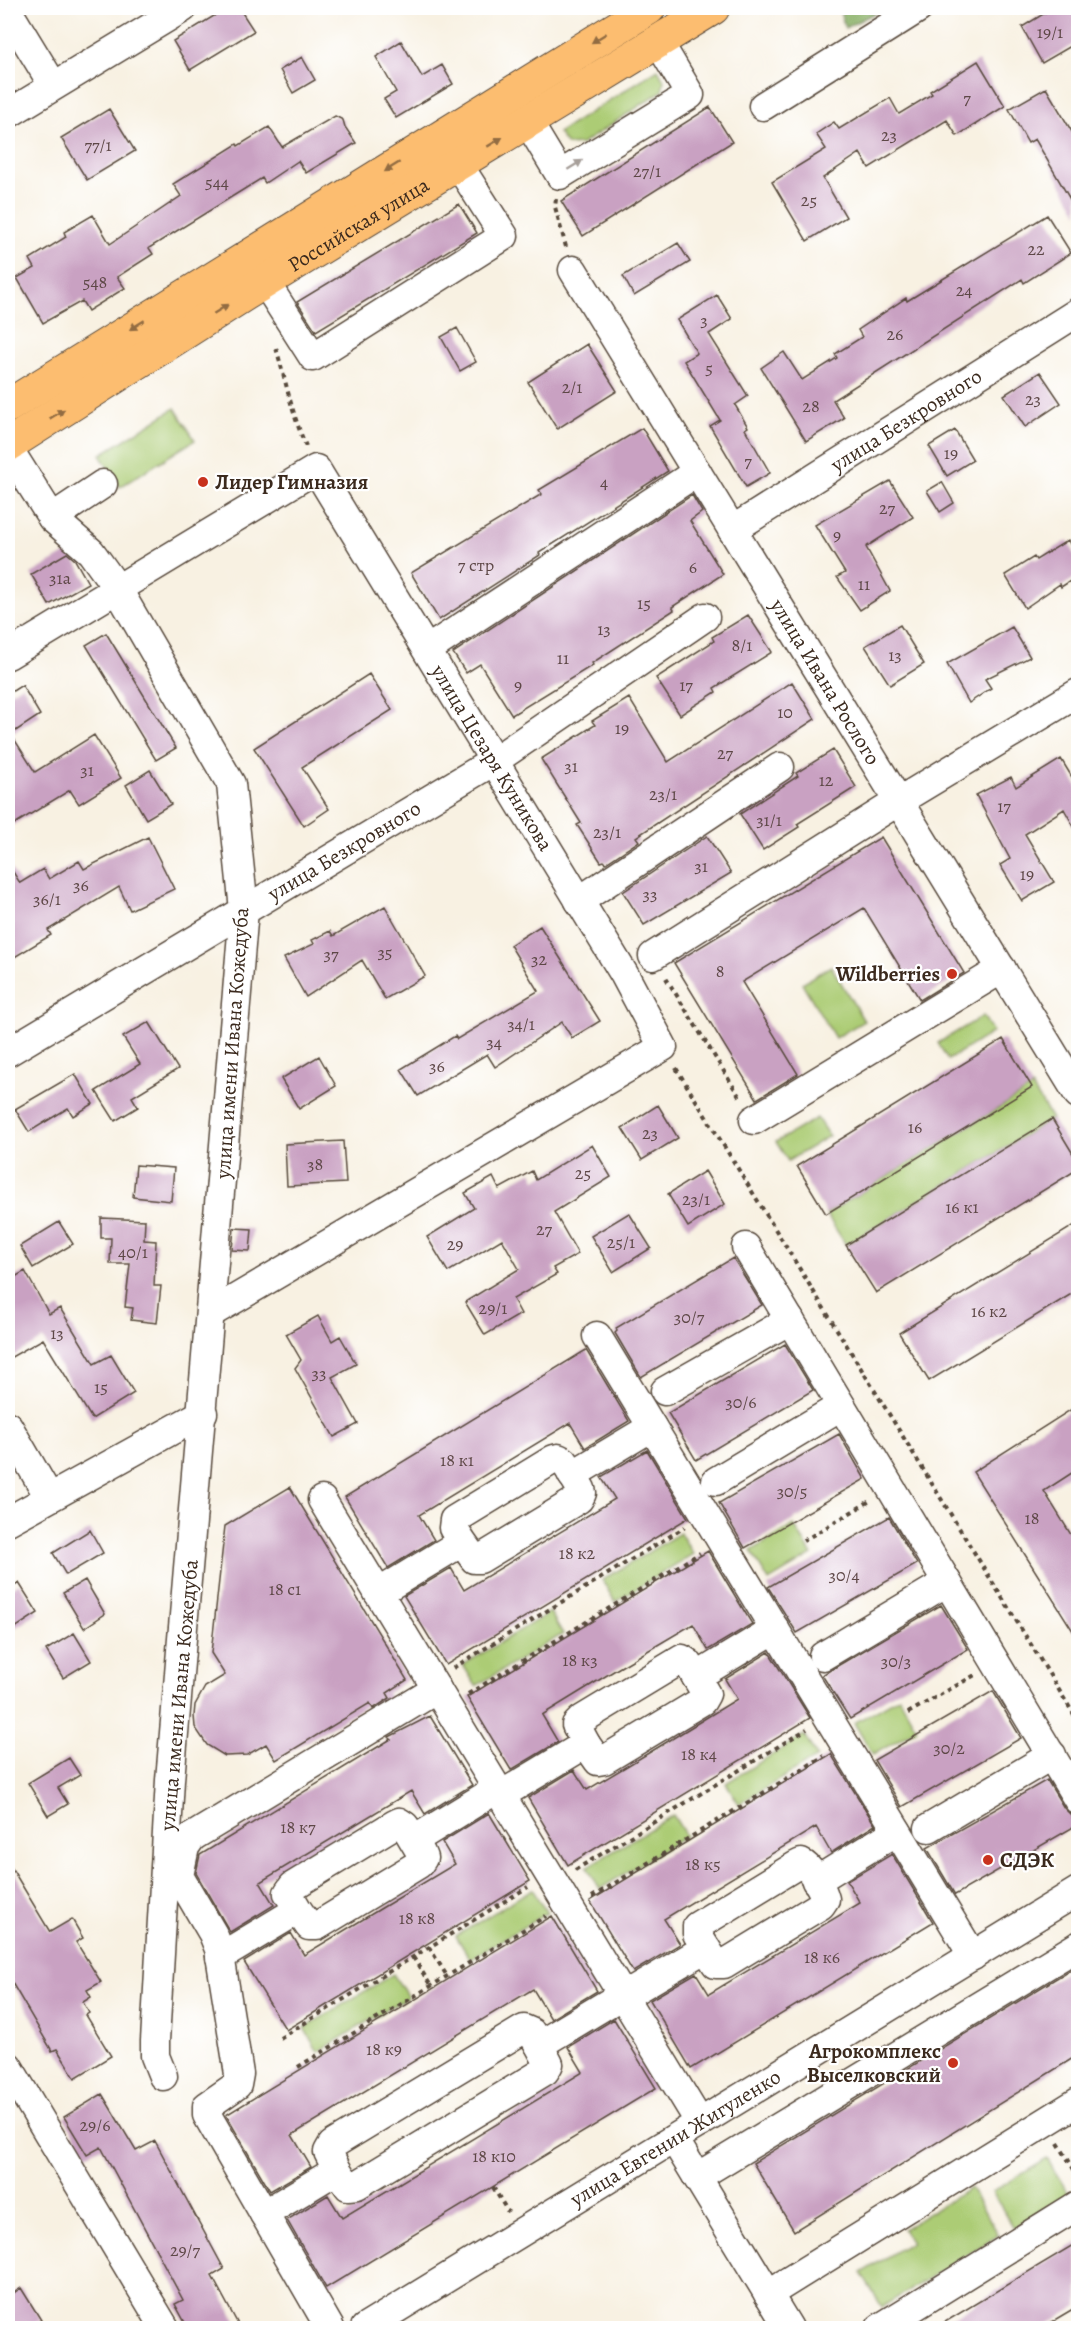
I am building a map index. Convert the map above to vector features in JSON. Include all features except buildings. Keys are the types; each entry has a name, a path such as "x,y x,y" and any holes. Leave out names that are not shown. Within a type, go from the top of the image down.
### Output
{"main road":[{"name":"Российская улица","path":"8,406 649,8"},
{"name":"Российская улица","path":"8,446 265,282 713,8"}],"street":[{"path":"8,114 183,8"},
{"path":"763,106 919,8"},
{"path":"8,11 53,85"},
{"path":"528,122 560,175 690,94 658,41"},
{"path":"265,282 313,357 504,236 458,164"},
{"name":"улица Ивана Рослого","path":"573,270 589,310 697,472 1078,1094"},
{"name":"улица Безкровного","path":"732,530 1078,312"},
{"name":"улица имени Ивана Кожедуба","path":"8,446 52,518 92,552 117,588 231,784 244,910 170,1780 155,2029 155,2056 163,2076"},
{"path":"8,655 316,469"},
{"name":"улица Цезаря Куникова","path":"316,469 624,974 663,1047"},
{"path":"426,650 697,472"},
{"path":"52,518 103,484"},
{"name":"улица Безкровного","path":"8,1052 494,761 705,617"},
{"path":"653,956 899,801 1078,693"},
{"path":"579,901 780,767"},
{"path":"754,1120 1002,969"},
{"path":"211,1313 663,1047"},
{"path":"746,1247 1078,1800"},
{"path":"665,1391 790,1320"},
{"path":"597,1336 973,1956"},
{"path":"716,1481 841,1406"},
{"path":"8,1521 202,1413"},
{"path":"8,1426 49,1497"},
{"path":"572,1475 652,1427"},
{"path":"558,1458 561,1459 581,1489 582,1497 480,1558 474,1559 462,1542 453,1528 454,1520 558,1458"},
{"path":"322,1500 700,2123"},
{"path":"378,1593 462,1542"},
{"path":"823,1656 947,1582"},
{"path":"696,1677 775,1629"},
{"path":"682,1659 688,1663 696,1677 706,1694 705,1698 601,1761 598,1761 586,1744 576,1725 580,1720 682,1659"},
{"path":"330,2328 205,2111 209,2103 233,2089 239,2080 220,1957 213,1934 179,1876 185,1847 192,1837 288,1766 438,1692"},
{"path":"414,1840 586,1744"},
{"path":"929,1828 1052,1755"},
{"path":"403,1823 422,1853 421,1862 313,1928 306,1923 298,1910 288,1893 293,1886 395,1824 403,1823"},
{"path":"816,1881 897,1831"},
{"path":"801,1863 807,1866 825,1899 821,1905 720,1965 716,1964 705,1948 697,1934 697,1926 801,1863"},
{"name":"улица Евгении Жигуленко","path":"365,2328 1078,1891"},
{"path":"220,1957 298,1910"},
{"path":"697,2177 1078,1946"},
{"path":"539,2045 705,1948"},
{"path":"524,2029 531,2032 539,2045 549,2064 545,2071 357,2185 348,2186 337,2170 328,2152 332,2145 524,2029"},
{"path":"8,2066 165,2328"},
{"path":"768,2294 1078,2102"},
{"path":"674,2139 789,2328"},
{"path":"264,2214 337,2170"},
{"path":"880,2328 1078,2205"}],"path":[{"path":"560,175 555,207 573,270"},
{"path":"282,367 295,423 316,469"},
{"path":"653,956 754,1120"},
{"path":"663,1047 1078,1721"},
{"path":"803,1540 891,1488"},
{"path":"438,1692 706,1515"},
{"path":"438,1692 721,1540"},
{"path":"908,1713 996,1662"},
{"path":"298,2067 447,1976 560,1893 828,1717"},
{"path":"280,2038 429,1947 560,1893 844,1744"},
{"path":"429,1947 447,1976"},
{"path":"413,1957 431,1986"},
{"path":"1046,2123 1078,2176"}],"green space":[{"path":"839,8 885,8 845,28"},
{"path":"658,69 664,80 662,91 582,144 567,145 558,133"},
{"path":"175,408 195,440 120,487 100,455"},
{"path":"831,966 864,1021 835,1038 802,983"},
{"path":"983,1016 993,1032 948,1060 938,1043"},
{"path":"1032,1087 1052,1119 846,1245 826,1214"},
{"path":"817,1118 829,1136 788,1161 776,1142"},
{"path":"794,1525 812,1555 769,1581 751,1551"},
{"path":"680,1533 693,1554 615,1602 602,1580"},
{"path":"550,1612 563,1634 476,1686 463,1665"},
{"path":"899,1697 917,1729 873,1755 854,1723"},
{"path":"804,1735 817,1757 739,1804 726,1783"},
{"path":"673,1815 686,1836 600,1889 587,1867"},
{"path":"532,1889 547,1913 470,1959 456,1936"},
{"path":"393,1974 408,1997 318,2052 304,2028"},
{"path":"1047,2159 1069,2194 1014,2228 992,2192"},
{"path":"970,2188 999,2235 882,2307 861,2273 911,2242 903,2229"}],"place":[{"name":"Лидер Гимназия","path":"203,482"},
{"name":"Wildberries","path":"952,974"},
{"name":"СДЭК","path":"988,1860"},
{"name":"Агрокомплекс Выселковский","path":"953,2063"}]}
